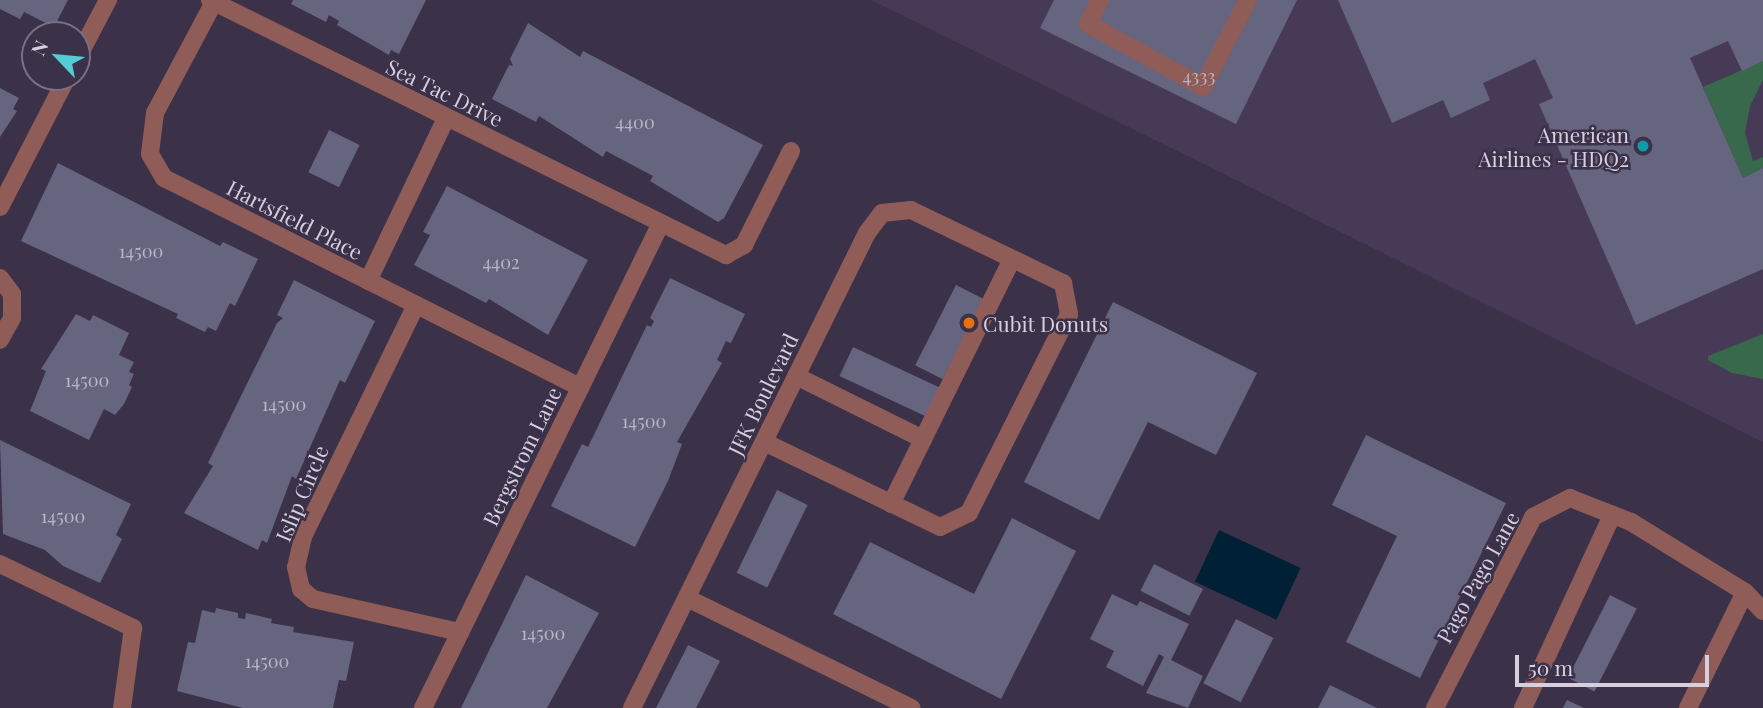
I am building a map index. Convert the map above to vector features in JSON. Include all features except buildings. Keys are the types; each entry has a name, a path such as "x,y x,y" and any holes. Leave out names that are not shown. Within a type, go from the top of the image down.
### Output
{"lane":[{"path":"91,32 108,0"},
{"path":"1100,0 1088,24 1203,87 1248,0"},
{"name":"Sea Tac Drive","path":"212,1 660,225 726,255 736,253 791,151"},
{"name":"Hartsfield Place","path":"212,1 156,113 150,136 154,167 183,188 580,387"},
{"path":"0,206 60,91"},
{"path":"368,281 446,118"},
{"name":"JFK Boulevard","path":"632,708 867,233 882,213 911,210 1012,259"},
{"name":"Bergstrom Lane","path":"423,708 660,225"},
{"path":"764,442 891,504 940,527 969,513 1069,314 1063,284 1012,259 891,504"},
{"path":"0,278 12,294 12,318 0,340"},
{"name":"Islip Circle","path":"416,305 309,525 296,567 301,589 313,599 460,632"},
{"path":"796,376 923,439"},
{"name":"Pago Pago Lane","path":"1435,708 1533,516 1570,498 1612,515 1745,592 1763,611"},
{"path":"1522,708 1612,515"},
{"path":"0,564 133,628 122,708"},
{"path":"1688,708 1745,592"},
{"path":"687,598 912,708"}],"shaded area":[{"path":"871,0 1763,0 1763,442 1234,179"}],"green space":[{"path":"1763,61 1763,80 1750,106 1745,133 1753,161 1763,157 1763,168 1743,178 1703,87"},
{"path":"1763,334 1763,379 1732,373 1708,360 1708,356"}],"water":[{"path":"1219,530 1301,568 1276,620 1195,582"}],"place":[{"name":"American Airlines - HDQ2","path":"1643,146"},
{"name":"Cubit Donuts","path":"969,323"}]}
